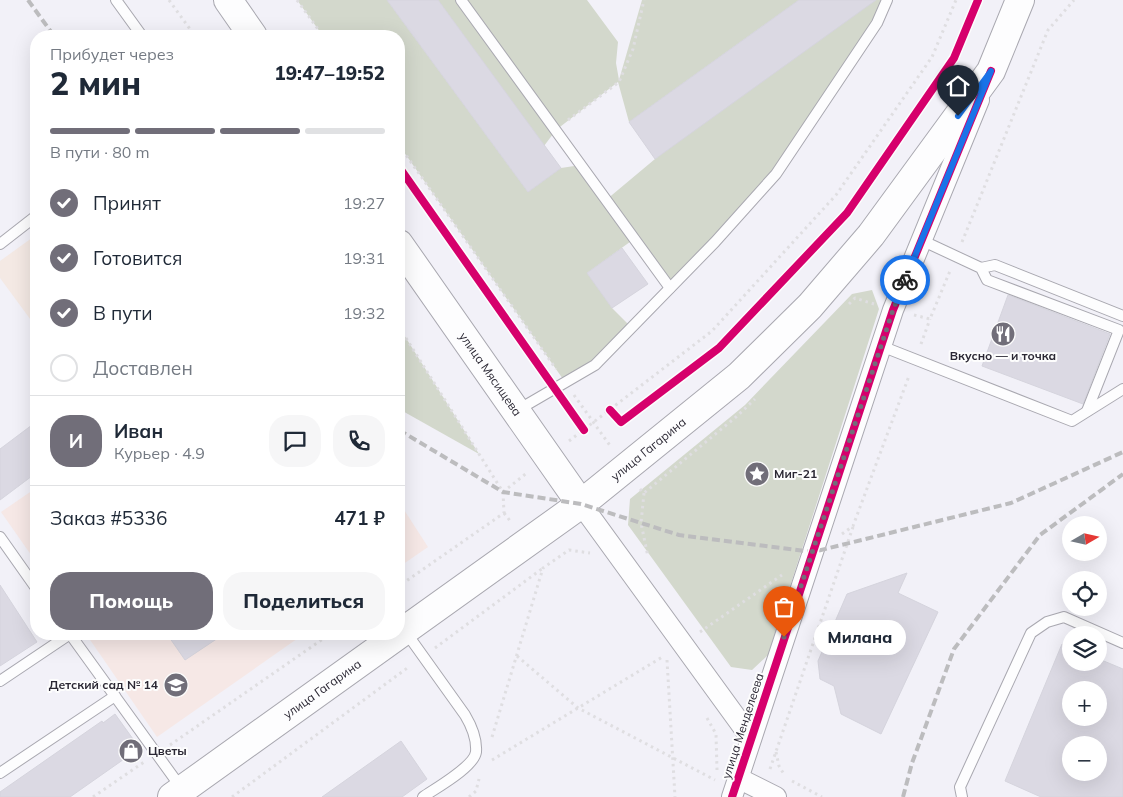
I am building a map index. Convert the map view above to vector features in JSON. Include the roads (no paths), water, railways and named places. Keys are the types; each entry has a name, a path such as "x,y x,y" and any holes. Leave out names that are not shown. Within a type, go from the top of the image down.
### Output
{"main road":[{"path":"228,0 249,30"},
{"name":"улица Гагарина","path":"405,629 581,504 739,376 810,306 871,235 991,71 1020,0"},
{"name":"улица Мясищева","path":"405,253 581,504"},
{"name":"улица Гагарина","path":"177,794 390,640"}],"street":[{"name":"улица Менделеева","path":"735,788 880,346 991,71"},
{"path":"581,504 751,738"},
{"path":"735,788 769,794"}],"lane":[{"path":"116,0 138,30"},
{"path":"461,0 670,288"},
{"path":"516,411 595,364 716,242 776,174 877,23 887,0"},
{"path":"0,244 30,221"},
{"path":"922,240 981,268 995,265 1123,316"},
{"path":"981,268 988,280 1119,330 1087,411"},
{"path":"880,346 1072,421 1123,389"},
{"path":"0,537 30,580"},
{"path":"962,797 960,787 1030,633 1047,622 1064,617 1123,643"},
{"path":"405,631 465,715 475,741 476,753 470,763 423,797"},
{"path":"0,681 61,640"},
{"path":"74,640 156,754 177,794"},
{"path":"0,773 115,696"}],"railway":[{"path":"28,0 50,30"},
{"path":"405,434 503,492 581,504 679,535 813,552 1011,503 1123,452"},
{"path":"903,797 912,763 954,649 1040,535 1123,474"}],"place":[{"name":"Вкусно — и точка","path":"1003,334"},
{"name":"Миг-21","path":"757,474"},
{"name":"Милана","path":"784,637"},
{"name":"Детский сад № 14","path":"176,685"},
{"name":"Цветы","path":"131,751"}]}
